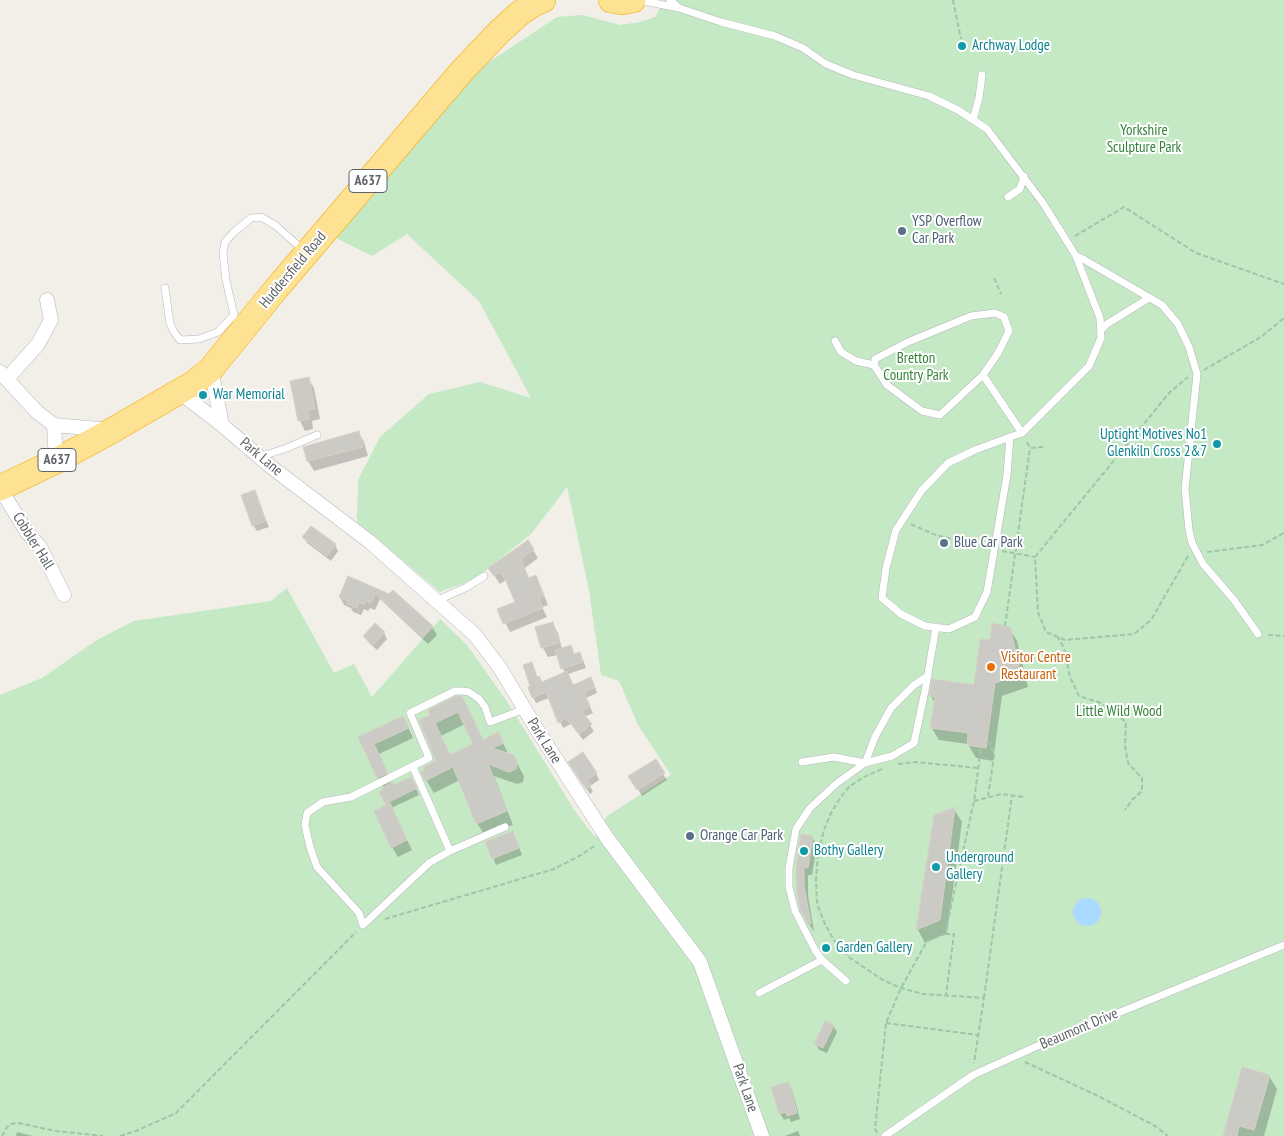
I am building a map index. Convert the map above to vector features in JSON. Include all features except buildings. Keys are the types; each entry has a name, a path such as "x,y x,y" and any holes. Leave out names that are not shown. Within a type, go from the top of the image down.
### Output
{"highway":[{"name":"Huddersfield Road","path":"4,484 56,461 112,430 178,392 211,369 307,253 456,79 519,14 543,0"},
{"path":"611,0 622,2 633,0"}],"street":[{"path":"48,300 51,320 38,344 4,376 37,412 54,424 112,430"},
{"path":"211,369 222,425"},
{"name":"Park Lane","path":"178,392 370,542 475,635 500,668 607,838 700,962 762,1136"},
{"path":"54,424 56,461"},
{"name":"Cobbler Hall","path":"4,484 26,531 40,547 64,595"}],"lane":[{"path":"639,0 679,8 721,22 775,36 803,48 826,64 853,75 930,96 973,120 987,129 1024,176 1076,256 1100,318 1101,338 1089,366 1022,433 1010,437 975,450 948,463 922,490 896,530 886,568 882,598 901,614 925,626 949,630 975,617 987,592 1007,475 1010,437"},
{"path":"670,0 679,8"},
{"path":"973,120 979,98 982,75"},
{"path":"1008,197 1020,189 1024,176"},
{"path":"165,288 170,324 174,332 180,340 199,339 218,332 234,315 222,254 225,242 250,218 261,216 307,253"},
{"path":"1076,256 1162,305 1178,324 1189,347 1197,374 1185,489 1192,543 1203,564 1234,600 1255,627 1258,634"},
{"path":"1101,330 1107,324 1150,298"},
{"path":"995,313 1004,317 1009,331 998,354 983,375 940,415 922,411 887,385 874,365 875,359 908,342 971,316 995,313"},
{"path":"835,341 841,352 856,361 874,365"},
{"path":"983,375 1022,433"},
{"path":"259,457 287,448 317,435"},
{"path":"436,601 467,587 484,576"},
{"path":"846,981 822,960 811,944 794,911 789,887 789,868 796,829 810,808 837,783 865,763 892,756 914,743 936,627"},
{"path":"865,763 875,737 891,708 914,685 928,676"},
{"path":"505,826 450,851 429,864 363,925 359,913 317,867 305,825 307,813 323,802 351,797 429,758 410,713 455,691 469,692 479,699 485,707 490,722 525,710"},
{"path":"802,762 834,757 865,763"},
{"path":"413,767 450,851"},
{"name":"Beaumont Drive","path":"885,1136 972,1075 1284,945"},
{"path":"759,994 822,960"}],"path":[{"path":"953,0 961,39"},
{"path":"1066,241 1124,207 1196,253 1284,284"},
{"path":"994,278 1000,294"},
{"path":"1284,318 1262,337 1197,374 1186,378 1170,392 1035,557 1038,612 1046,632 1065,640 1134,634 1151,620 1189,555 1262,545 1284,533"},
{"path":"1005,626 1030,448 1022,433"},
{"path":"1030,448 1043,448"},
{"path":"902,520 933,534 971,545 1035,557"},
{"path":"1258,634 1284,636"},
{"path":"1057,636 1064,648 1070,677 1079,696 1101,703 1126,722 1125,746 1128,763 1142,778 1142,791 1125,810"},
{"path":"986,743 991,744 994,756 988,796"},
{"path":"946,934 974,801 981,747"},
{"path":"893,765 915,762 978,768"},
{"path":"885,768 862,778 849,787 831,813 824,830 818,854 816,880 817,904 824,924 834,940 850,958 883,980 901,988 923,994 984,998"},
{"path":"974,801 1002,794 1024,797"},
{"path":"972,1075 1012,795"},
{"path":"120,1136 136,1132 176,1113 363,925 554,869 581,855 607,838"},
{"path":"878,1136 875,1129 886,1024 901,988 927,940 946,934 954,934 946,996"},
{"path":"886,1024 978,1035"},
{"path":"1013,1057 1098,1096 1155,1126 1168,1136"},
{"path":"2,1136 7,1127 18,1123 56,1131 103,1136"}],"green space":[{"name":"Bretton Country Park","path":"664,0 1284,0 1284,1136 0,1136 0,695 42,678 97,640 134,621 271,601 287,588 334,673 354,664 372,697 440,619 467,645 508,703 575,811 595,837 607,816 671,775 638,725 619,681 601,675 589,590 567,487 532,533 475,579 440,592 357,522 358,480 380,437 429,394 480,382 531,398 479,301 407,234 372,256 334,237 483,66 557,17 582,15 620,25 640,22 655,17"}],"water":[{"path":"1087,898 1097,902 1101,912 1097,922 1087,926 1077,922 1073,912 1077,902"}],"place":[{"name":"Archway Lodge","path":"962,46"},
{"name":"YSP Overflow Car Park","path":"902,231"},
{"name":"War Memorial","path":"203,395"},
{"name":"Uptight Motives No1 Glenkiln Cross 2&7","path":"1217,444"},
{"name":"Blue Car Park","path":"944,543"},
{"name":"Visitor Centre Restaurant","path":"991,667"},
{"name":"Orange Car Park","path":"690,836"},
{"name":"Bothy Gallery","path":"804,851"},
{"name":"Underground Gallery","path":"936,867"},
{"name":"Garden Gallery","path":"826,948"}],"park label":[{"name":"Yorkshire Sculpture Park","path":"1144,140"},
{"name":"Little Wild Wood","path":"1119,712"}]}
